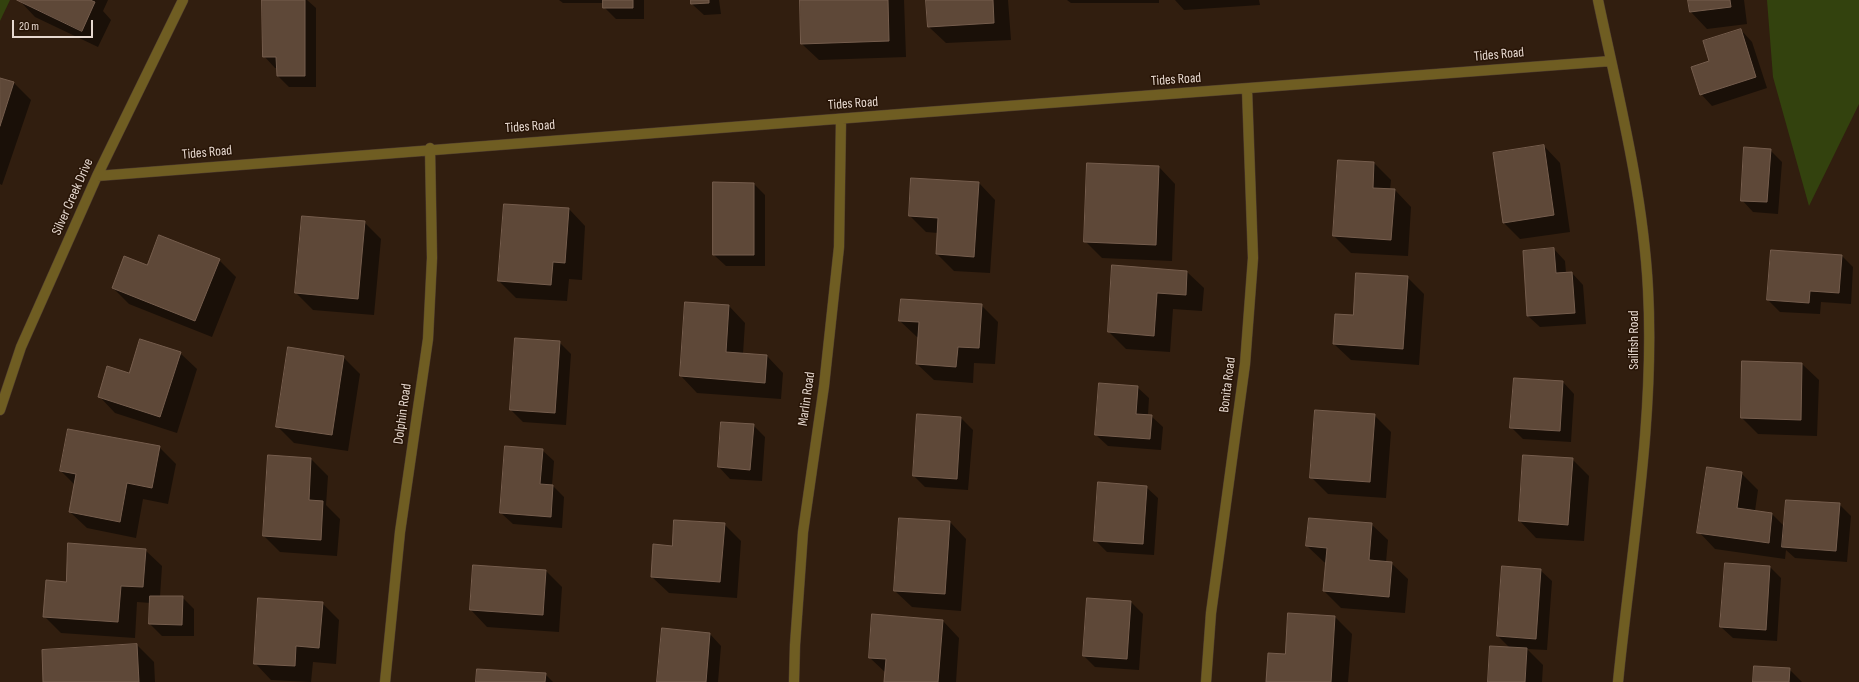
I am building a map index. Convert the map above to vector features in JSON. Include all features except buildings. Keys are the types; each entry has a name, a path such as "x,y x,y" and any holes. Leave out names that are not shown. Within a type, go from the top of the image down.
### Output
{"street":[{"name":"Silver Creek Drive","path":"0,410 21,347 97,176 183,0"},
{"name":"Sailfish Road","path":"1598,0 1638,198 1648,289 1648,381 1642,481 1626,602 1618,682"},
{"name":"Tides Road","path":"97,176 430,148 1247,89 1611,60"},
{"name":"Bonita Road","path":"1206,682 1211,614 1245,364 1252,266 1247,89"},
{"name":"Marlin Road","path":"794,682 795,645 803,532 824,386 839,247 841,119"},
{"name":"Dolphin Road","path":"385,682 400,532 428,339 432,258 430,148"}],"green space":[{"path":"0,0 10,0 0,21"},
{"path":"1767,0 1859,0 1859,104 1809,206 1773,77"}]}
